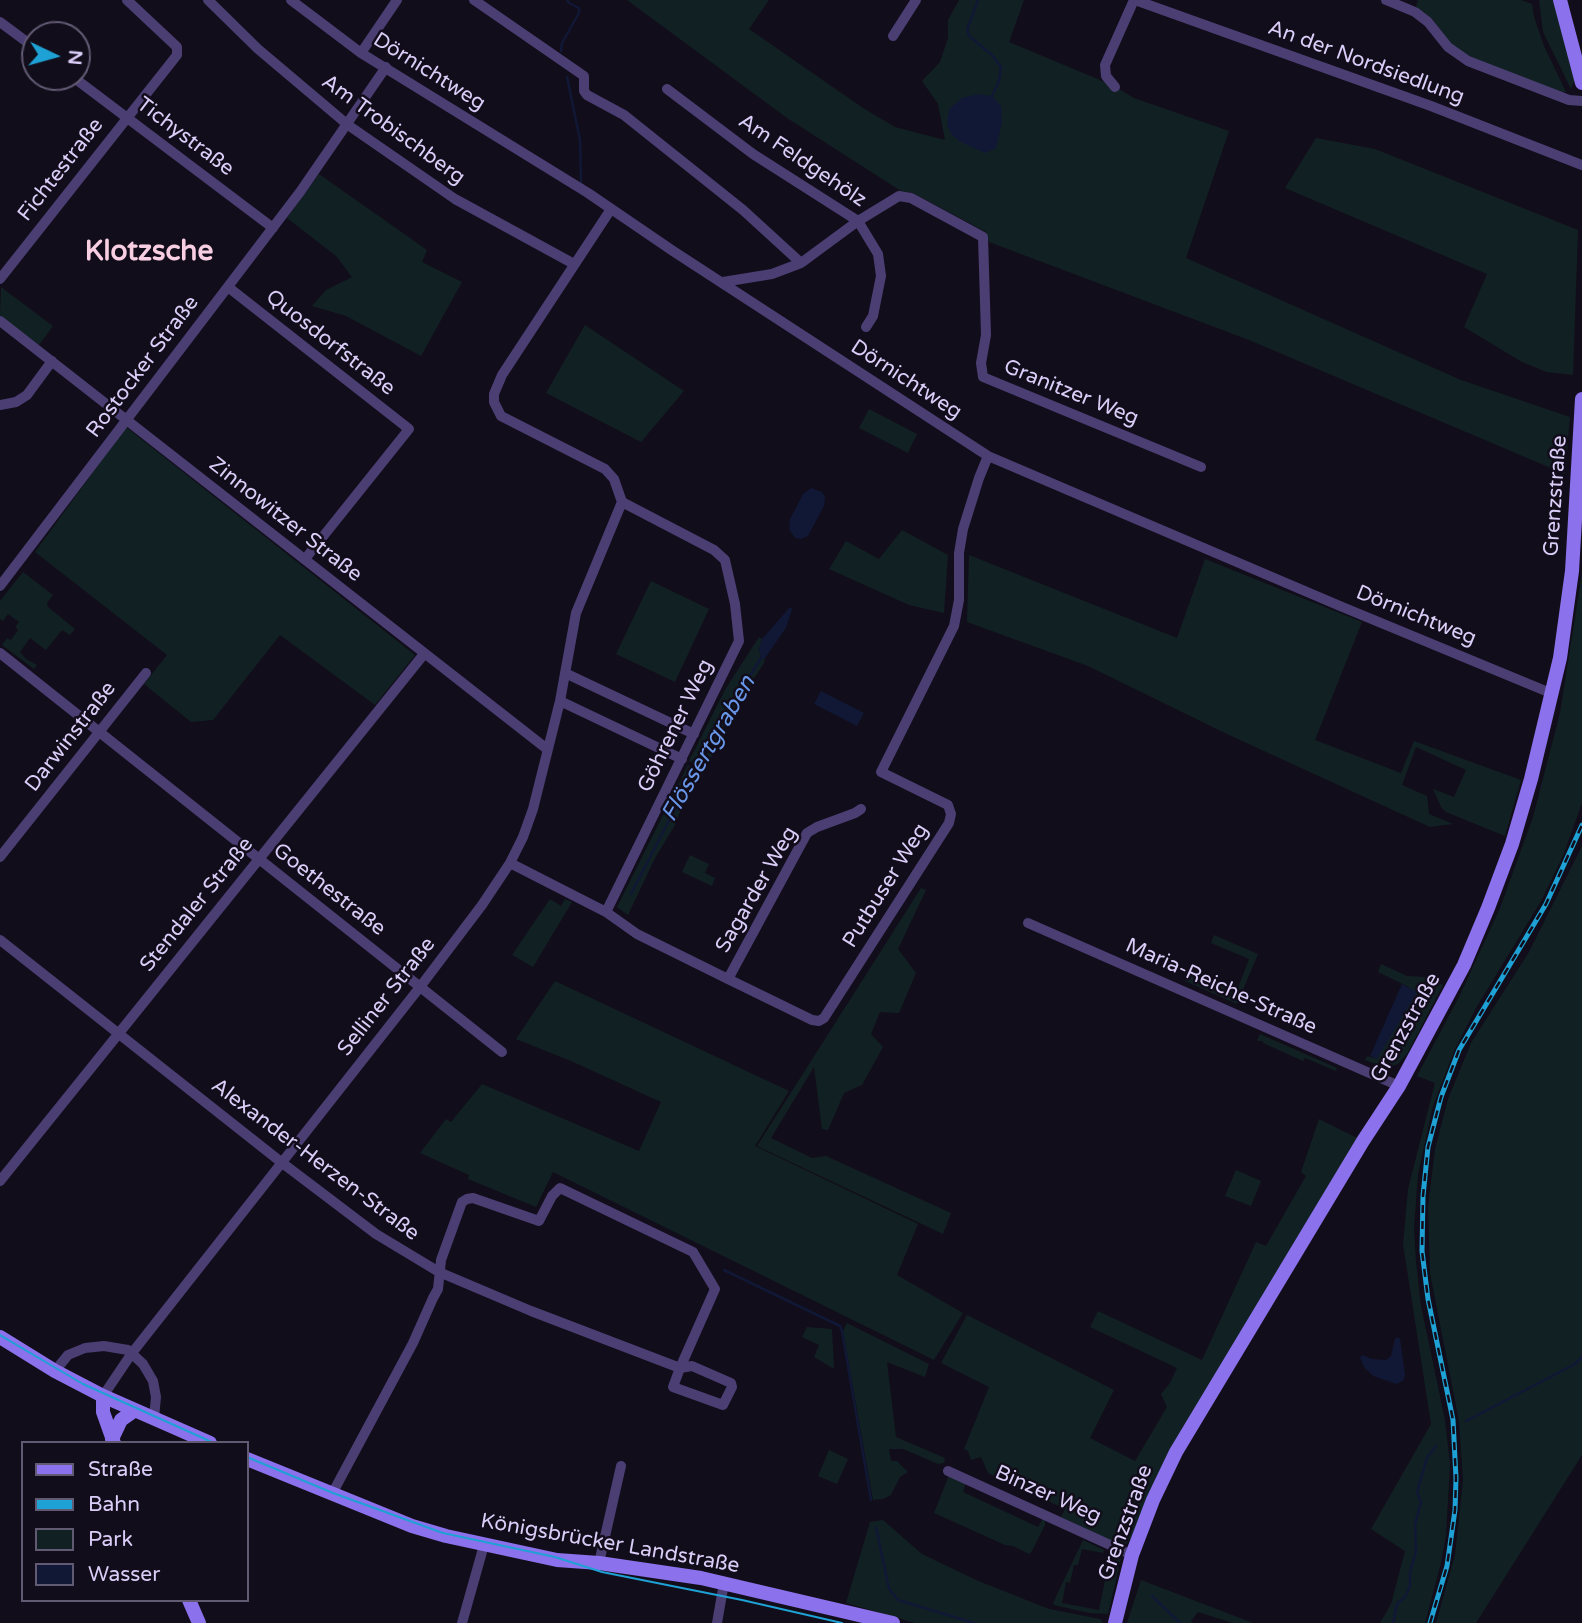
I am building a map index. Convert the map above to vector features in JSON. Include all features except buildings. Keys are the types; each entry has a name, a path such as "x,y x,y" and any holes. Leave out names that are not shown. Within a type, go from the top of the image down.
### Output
{"main road":[{"path":"1560,0 1582,82"},
{"name":"Grenzstraße","path":"1115,1623 1132,1555 1161,1482 1191,1424 1399,1086 1464,965 1488,908 1512,844 1553,694 1572,571 1582,399"},
{"path":"0,1337 55,1371 103,1396 205,1441"},
{"path":"103,1396 103,1412 113,1441"},
{"path":"113,1441 121,1420 135,1410"},
{"name":"Königsbrücker Landstraße","path":"248,1459 412,1526 484,1545 557,1560 599,1563 724,1583 893,1623"},
{"path":"190,1602 200,1623"}],"street":[{"name":"Fichtestraße","path":"0,279 177,55 177,47 127,0"},
{"name":"Am Trobischberg","path":"208,0 258,49 348,125 455,199 574,264"},
{"name":"Dörnichtweg","path":"291,0 361,52 611,209 988,456 1553,694"},
{"path":"361,52 397,0"},
{"path":"474,0 584,76 584,91 587,95 624,115 743,209 801,263"},
{"path":"893,36 916,0"},
{"path":"1115,87 1106,76 1105,65 1134,0"},
{"name":"An der Nordsiedlung","path":"1134,0 1431,106 1582,165"},
{"path":"1386,0 1415,12 1428,22 1448,47 1468,61 1569,100 1582,101"},
{"path":"0,22 21,38"},
{"name":"Rostocker Straße","path":"0,586 273,228 348,125 386,67"},
{"name":"Am Feldgehölz","path":"667,89 753,154 858,221 878,254 881,276 873,316 866,327"},
{"name":"Tichystraße","path":"91,90 273,228"},
{"name":"Granitzer Weg","path":"723,282 772,274 801,263 858,221 899,196 911,198 983,236 986,335 981,363 983,377 1200,467"},
{"path":"611,209 502,375 496,387 494,402 501,416 519,427 605,469 614,479 622,502"},
{"name":"Quosdorfstraße","path":"228,287 409,429 305,559"},
{"name":"Zinnowitzer Straße","path":"0,321 547,748"},
{"path":"0,405 16,402 27,395 52,361"},
{"name":"Putbuser Weg","path":"606,912 637,934 811,1020 819,1021 824,1018 949,823 951,814 947,805 881,772 954,626 959,600 959,553 963,529 988,456"},
{"name":"Selliner Straße","path":"130,1355 420,987 510,863 533,808 560,701 579,606 622,502"},
{"name":"Göhrener Weg","path":"606,912 739,640 725,560 714,550 622,502"},
{"name":"Goethestraße","path":"0,653 502,1052"},
{"name":"Stendaler Straße","path":"0,1181 424,654"},
{"name":"Darwinstraße","path":"0,857 146,673"},
{"path":"565,673 694,734"},
{"path":"560,701 682,759"},
{"name":"Sagarder Weg","path":"728,979 807,833 862,809"},
{"path":"510,863 606,912"},
{"name":"Maria-Reiche-Straße","path":"1028,923 1399,1086"},
{"name":"Alexander-Herzen-Straße","path":"0,940 281,1163 376,1234 439,1272 531,1311 680,1368 692,1366 731,1383 727,1400 723,1405 673,1387 680,1368"},
{"path":"332,1494 413,1343 438,1289 441,1259 461,1205 467,1199 473,1198 540,1221 552,1196 560,1188 694,1252 715,1289 680,1368"},
{"path":"55,1371 68,1355 85,1348 113,1347 130,1355 143,1364 153,1381 156,1397 154,1419"},
{"path":"103,1396 130,1355"},
{"path":"599,1563 621,1466"},
{"name":"Binzer Weg","path":"948,1471 1132,1555"},
{"path":"462,1623 484,1545"},
{"path":"717,1623 724,1583"}],"green space":[{"path":"627,0 769,0 749,29 895,127 945,140 938,104 922,81 940,62 948,38 948,20 959,0 1024,0 1009,42 1112,85 1134,98 1229,131 1186,258 1461,380 1570,417 1565,474 1249,340 989,242 986,232 913,193 901,191 787,118"},
{"path":"1418,0 1521,0 1532,4 1544,46 1566,92 1559,92 1468,56 1451,44 1433,20 1416,7"},
{"path":"1539,0 1554,0 1575,79 1571,89 1543,32"},
{"path":"1316,138 1375,149 1578,230 1573,375 1547,372 1522,362 1464,327 1487,274 1285,188"},
{"path":"319,174 427,250 422,262 462,282 421,356 346,316 312,306 326,290 352,277 336,256 287,218"},
{"path":"1,287 53,326 39,345 0,316"},
{"path":"585,325 684,391 641,442 546,393"},
{"path":"869,409 917,434 908,453 859,428"},
{"path":"126,427 415,655 375,705 280,635 213,720 191,722 144,684 167,655 35,552"},
{"path":"902,530 948,555 944,613 909,605 829,569 846,541 879,559"},
{"path":"969,555 1177,638 1205,559 1362,622 1315,740 1401,773 1414,741 1521,780 1505,836 1446,812 1441,807 1433,789 1454,797 1466,770 1416,747 1402,785 1427,796 1429,814 1453,824 1430,827 1229,735 1088,666 967,622"},
{"path":"23,572 53,595 47,603 48,607 75,629 70,635 62,630 46,650 30,638 20,652 37,665 34,669 2,645 7,638 11,640 18,630 15,627 19,622 8,614 3,621 0,619 0,601"},
{"path":"1582,573 1582,803 1563,856 1541,901 1476,1008 1455,1049 1433,1106 1418,1174 1414,1228 1416,1262 1421,1306 1445,1420 1450,1464 1446,1535 1441,1563 1425,1623 1380,1623 1391,1604 1405,1551 1371,1529 1431,1424 1403,1244 1408,1189 1435,1083 1417,1076 1460,995 1500,908 1533,817 1560,713"},
{"path":"651,581 709,609 675,682 616,654"},
{"path":"759,637 762,639 759,649 761,659 765,658 764,663 729,717 705,771 701,768 724,717 715,725 695,764 689,761 726,688"},
{"path":"688,765 693,768 690,774 695,775 698,771 703,774 681,809 628,915 617,907"},
{"path":"1582,846 1582,1455 1476,1623 1436,1623 1455,1555 1463,1480 1459,1421 1430,1273 1428,1207 1435,1149 1448,1099 1471,1043 1529,952"},
{"path":"690,855 709,864 705,873 715,878 712,886 682,872"},
{"path":"921,888 926,890 898,949 916,973 899,1013 880,1012 871,1034 883,1047 862,1085 844,1093 828,1130 822,1129 814,1067 771,1138 812,1158 826,1156 951,1213 943,1234 757,1146"},
{"path":"550,899 561,906 565,899 572,902 533,967 512,955"},
{"path":"1214,935 1258,954 1237,1004 1185,981 1189,971 1198,975 1199,972 1238,988 1249,959 1211,943"},
{"path":"1381,964 1407,976 1424,977 1443,985 1407,1054 1398,1064 1386,1068 1365,1060 1367,1056 1377,1059 1409,987 1378,972"},
{"path":"555,981 789,1091 755,1146 918,1224 897,1275 963,1313 934,1360 553,1172 536,1207 468,1179 469,1175 420,1153 446,1119 451,1122 482,1084 639,1151 661,1102 516,1039"},
{"path":"1260,1034 1337,1068 1336,1071 1305,1058 1303,1061 1263,1041 1257,1041"},
{"path":"1319,1119 1363,1141 1269,1296 1143,1525 1123,1547 1061,1517 1065,1509 988,1473 981,1457 971,1460 968,1451 964,1449 989,1387 941,1363 967,1315 1114,1390 1090,1438 1135,1461 1167,1407 1161,1394 1177,1368 1090,1327 1098,1311 1202,1360 1256,1242 1266,1246 1306,1176 1301,1172"},
{"path":"1236,1170 1261,1181 1251,1206 1225,1196"},
{"path":"847,1323 929,1364 925,1377 887,1362 896,1437 945,1458 944,1463 938,1464 903,1449 889,1449 891,1461 897,1461 908,1472 900,1477 891,1495 883,1499 873,1500 843,1331"},
{"path":"807,1327 832,1329 834,1369 814,1357 819,1345 802,1337"},
{"path":"829,1450 848,1459 837,1484 818,1476"},
{"path":"949,1475 966,1483 963,1492 1038,1527 1043,1518 1045,1525 1032,1551 1029,1554 1005,1545 934,1513"},
{"path":"883,1520 922,1554 976,1580 1049,1609 1100,1619 1103,1623 915,1623 846,1603 870,1522"},
{"path":"1083,1540 1104,1550 1103,1553 1082,1549 1078,1565 1074,1565 1070,1583 1066,1582 1062,1603 1099,1610 1111,1550 1122,1554 1108,1614 1089,1613 1053,1603"},
{"path":"1141,1580 1253,1623 1233,1623 1198,1612 1191,1621 1193,1623 1127,1623"}],"water":[{"path":"978,94 992,96 1001,106 1002,123 996,148 985,153 959,141 947,125 949,109 962,98"},
{"path":"811,488 822,492 825,497 824,506 808,536 795,538 789,529 790,519 803,494"},
{"path":"790,607 792,609 786,628 765,658 761,659 759,649 762,639"},
{"path":"821,691 864,713 857,726 814,704"},
{"path":"1402,984 1417,992 1377,1059 1370,1056"},
{"path":"1395,1338 1400,1338 1405,1375 1403,1381 1396,1384 1373,1376 1360,1358 1362,1355 1386,1360 1391,1356"}],"waterway":[{"path":"561,51 562,43 579,13 579,8 567,0"},
{"name":"Flössertgraben","path":"978,0 967,30 969,36 992,55 1001,67 999,81 992,96"},
{"path":"567,77 580,140 581,183"},
{"name":"Flössertgraben","path":"724,718 761,658"},
{"name":"Flössertgraben","path":"631,894 694,772"},
{"name":"Flössertgraben","path":"724,1270 840,1326 871,1500"},
{"path":"1466,1421 1575,1364 1582,1357"},
{"path":"1393,1623 1397,1604 1405,1597 1410,1586 1410,1572 1416,1552 1415,1524 1421,1502 1417,1492 1427,1458 1436,1446"},
{"name":"Flössertgraben","path":"876,1527 889,1589 898,1600 974,1623"},
{"path":"1152,1596 1180,1623"}],"tram line":[{"path":"0,1335 83,1384 210,1441"},
{"path":"248,1457 333,1493 443,1533 555,1557 602,1572 842,1623"}],"railway":[{"path":"1430,1623 1447,1566 1455,1510 1456,1478 1453,1420 1428,1299 1422,1251 1423,1196 1428,1147 1441,1097 1459,1050 1546,904 1582,825"}],"district":[{"name":"Klotzsche","path":"149,253"}]}
